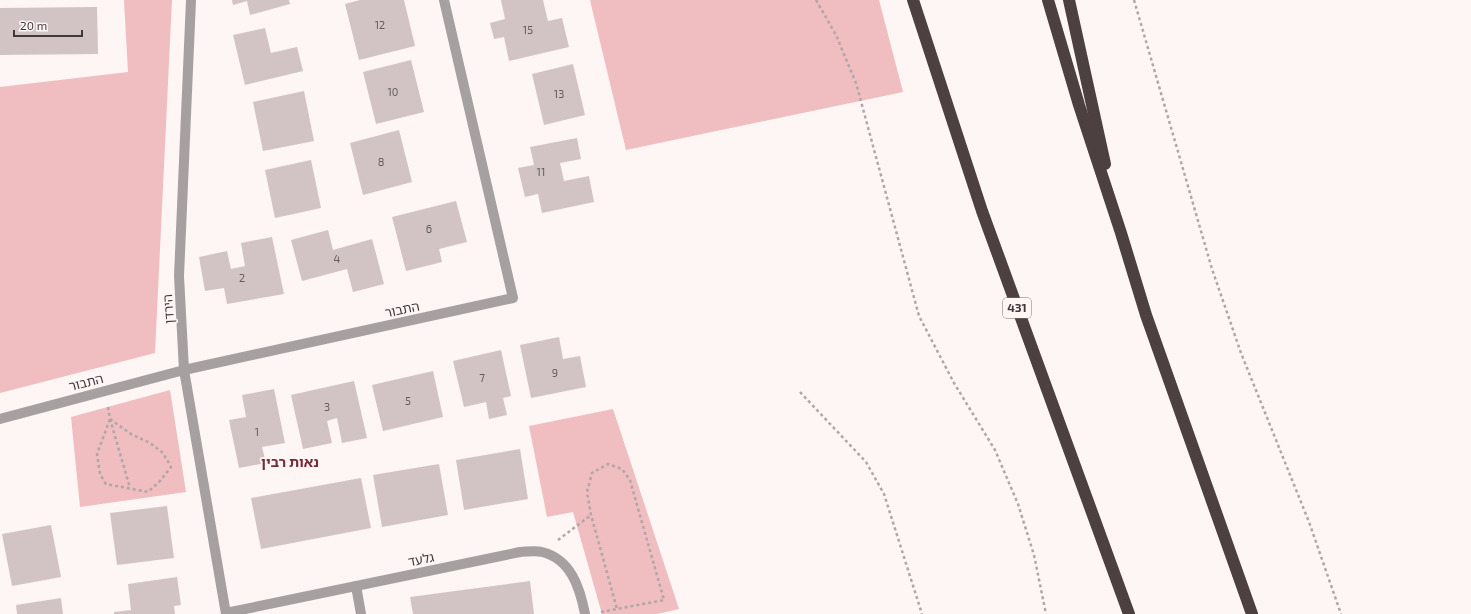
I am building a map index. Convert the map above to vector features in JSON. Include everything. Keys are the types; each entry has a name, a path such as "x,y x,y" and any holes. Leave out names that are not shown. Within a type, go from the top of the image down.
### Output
{"highway":[{"name":"431","path":"913,0 982,212 1128,614"},
{"path":"1048,0 1076,97 1146,314 1252,614"},
{"path":"1069,0 1121,233"}],"street":[{"name":"הירדן","path":"191,0 179,276 184,370 226,613"},
{"name":"התבור","path":"0,419 184,370 513,298 444,0"},
{"name":"גלעד","path":"226,613 520,552 541,552 557,559 568,568 590,613"},
{"path":"356,586 361,614"}],"path":[{"path":"816,0 836,35 856,83 919,316 954,383 995,450 1018,504 1034,555 1046,614"},
{"path":"1134,0 1217,283 1241,353 1309,522 1341,614"},
{"path":"106,390 110,419 130,488"},
{"path":"800,392 866,462 884,494 922,614"},
{"path":"110,419 131,434 150,443 163,453 171,467 160,481 148,492 106,484 100,474 97,454 110,419"},
{"path":"590,613 616,609 664,600 630,480 622,470 608,464 592,473 587,492 591,515 616,609"},
{"path":"541,552 591,515"}],"shaded area":[{"path":"124,0 172,0 155,353 0,393 0,87 128,72"},
{"path":"590,0 879,0 903,92 626,150"},
{"path":"170,390 186,492 80,507 71,417"},
{"path":"613,409 679,609 657,614 602,614 573,512 547,517 529,426"}],"building":[{"path":"232,0 289,0 290,4 250,15 247,1 233,5"},
{"path":"360,0 404,0 415,46 359,60 345,4"},
{"path":"501,0 543,0 548,21 562,18 569,47 509,61 504,37 494,39 490,23 505,19"},
{"path":"97,7 98,54 0,55 0,8"},
{"path":"265,28 271,53 297,47 303,71 245,85 233,35"},
{"path":"411,60 424,112 376,124 363,72"},
{"path":"573,64 585,115 544,125 532,74"},
{"path":"304,91 314,141 263,151 253,102"},
{"path":"399,130 412,182 363,195 350,143"},
{"path":"577,138 581,159 560,163 564,181 589,176 594,202 542,213 538,194 525,197 518,168 534,165 530,147"},
{"path":"311,160 321,208 275,218 265,170"},
{"path":"456,201 467,242 439,249 442,262 406,271 392,217"},
{"path":"328,230 333,250 372,239 384,284 353,292 347,269 302,281 291,240"},
{"path":"272,237 284,294 227,304 224,288 205,291 199,257 227,251 231,269 245,266 241,243"},
{"path":"559,337 563,359 580,356 586,387 531,398 520,345"},
{"path":"501,350 511,396 503,398 507,415 489,419 486,402 464,407 453,361"},
{"path":"433,371 443,417 383,431 372,385"},
{"path":"354,381 367,438 342,443 337,418 327,421 332,443 303,449 291,395"},
{"path":"274,389 285,443 262,447 266,463 239,468 229,420 246,417 242,395"},
{"path":"520,449 528,499 464,510 456,460"},
{"path":"439,464 448,515 382,527 373,475"},
{"path":"361,478 371,528 261,549 251,498"},
{"path":"167,506 174,558 117,565 110,513"},
{"path":"51,525 61,577 12,586 2,534"},
{"path":"177,577 181,605 174,606 175,614 114,614 114,612 131,610 128,584"},
{"path":"530,581 534,614 413,614 410,597"},
{"path":"61,598 63,614 17,614 16,605"}],"district":[{"name":"נאות רבין","path":"290,462"}]}
